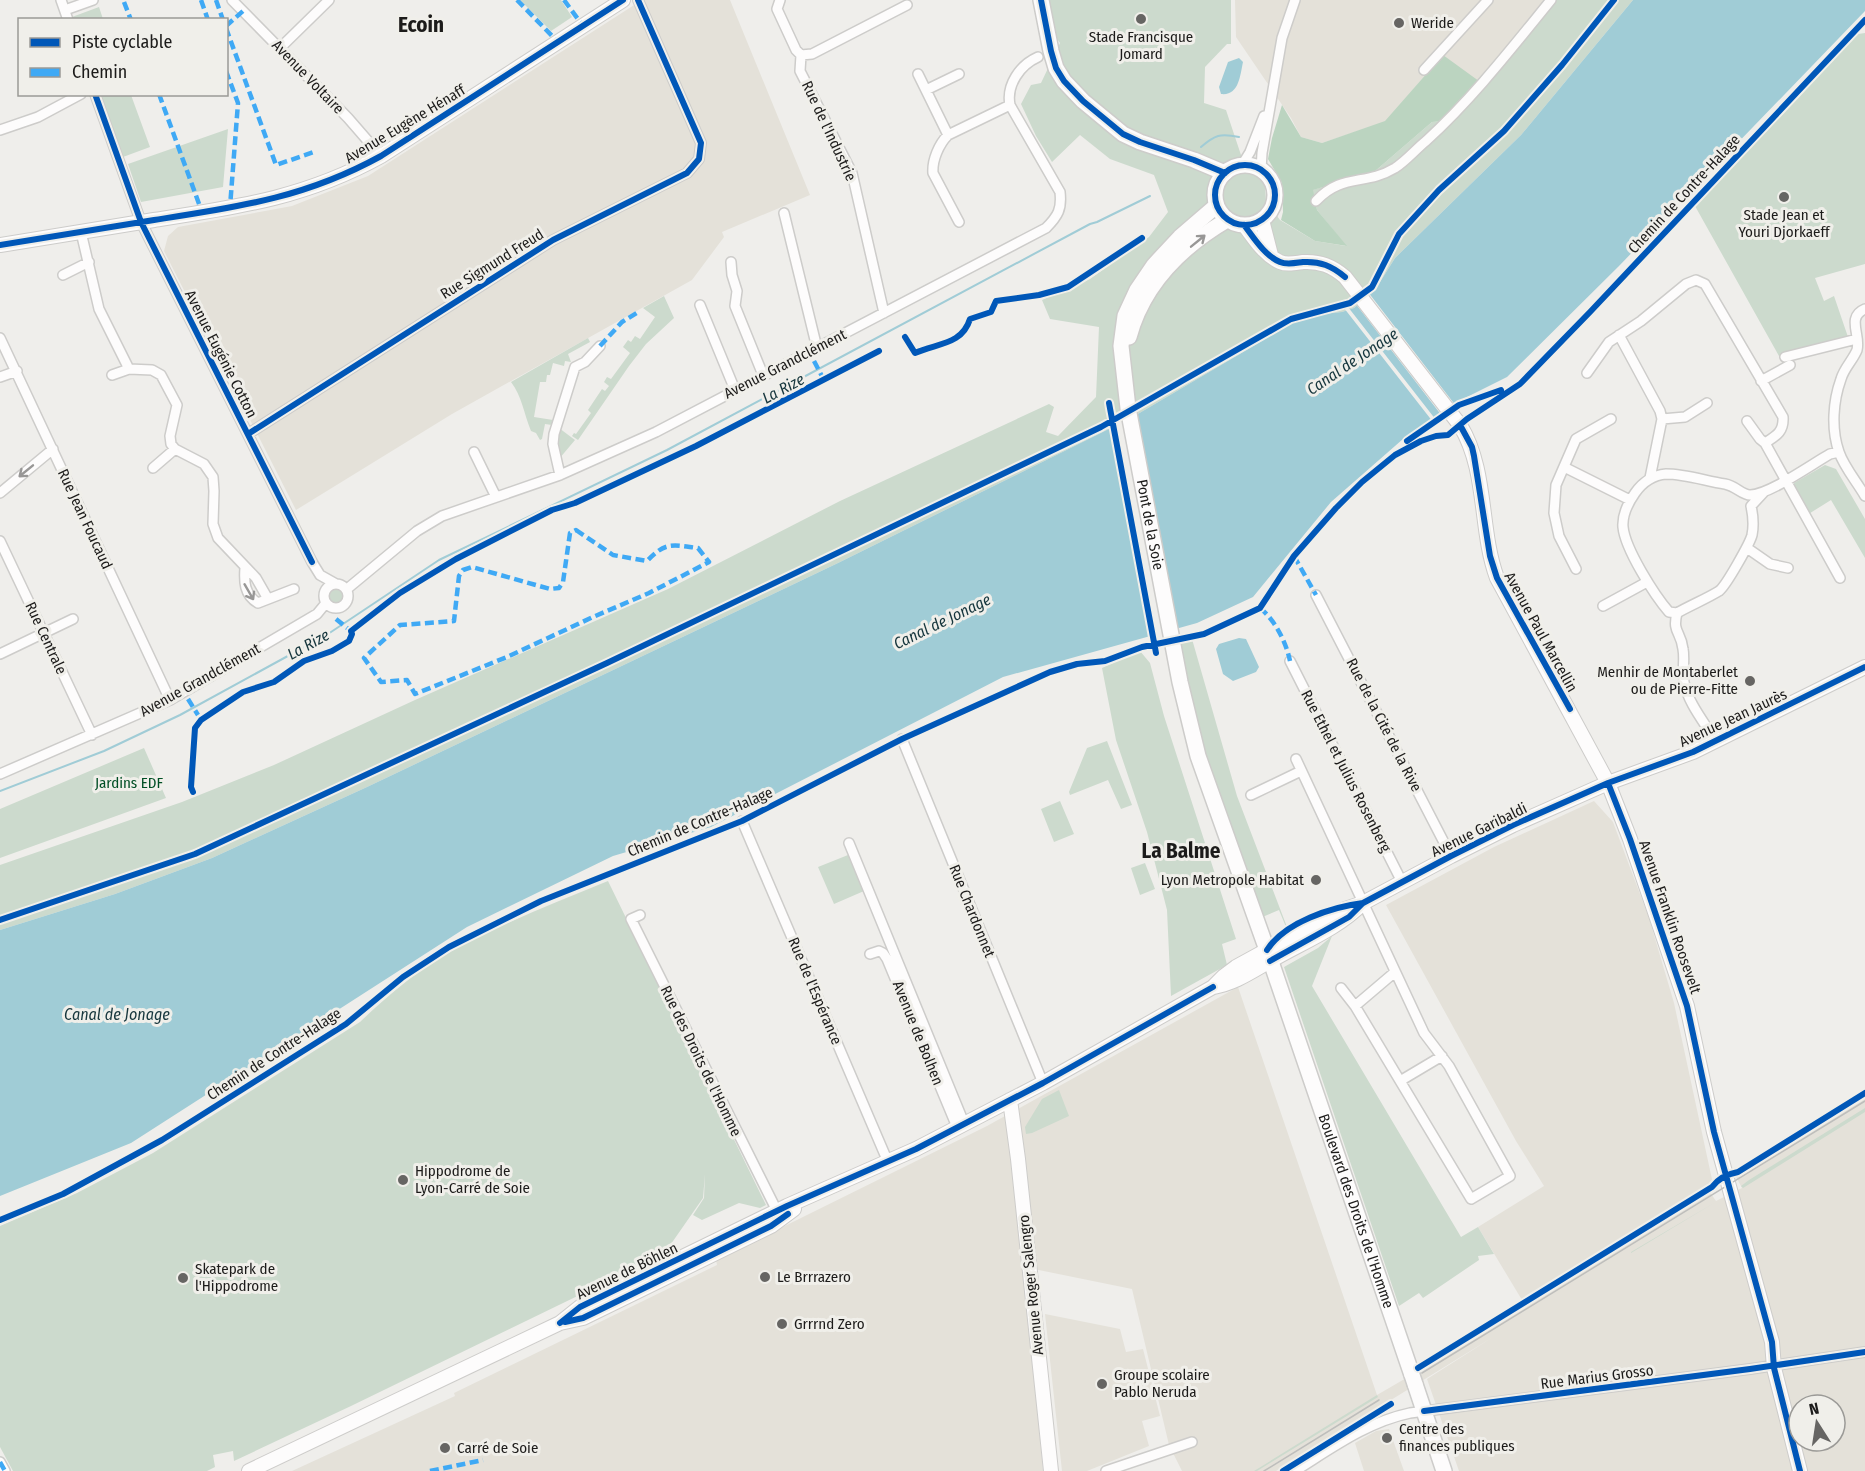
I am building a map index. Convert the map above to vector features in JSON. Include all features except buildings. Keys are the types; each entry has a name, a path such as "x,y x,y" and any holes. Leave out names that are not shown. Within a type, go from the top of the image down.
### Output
{"main road":[{"name":"Avenue Eugène Hénaff","path":"0,245 271,200 297,193 355,170 381,156 623,0"},
{"path":"1041,0 1056,68 1064,81 1083,101 1123,134 1225,173"},
{"path":"1242,165 1261,170 1272,183 1275,195 1273,206 1262,220 1244,225 1227,220 1216,206 1215,191 1218,181 1225,173 1242,165"},
{"name":"Pont de la Soie","path":"1216,206 1180,237 1154,266 1137,290 1125,316 1121,340 1126,392 1176,657 1198,756 1269,955"},
{"path":"1123,357 1143,301 1157,277 1190,247 1227,220"},
{"path":"1262,220 1271,257"},
{"path":"1244,225 1271,257"},
{"name":"Avenue Paul Marcellin","path":"1271,257 1286,264 1305,262 1326,265 1345,277 1460,425 1472,447 1490,556 1497,578 1608,783"},
{"name":"Avenue Jean Jaurès","path":"1608,783 1693,752 1865,667"},
{"name":"Avenue Garibaldi","path":"1010,1100 1214,987 1230,984 1269,955 1337,925 1363,903 1451,856 1513,825 1608,783"},
{"name":"Avenue Franklin Roosevelt","path":"1608,783 1630,839 1687,1006 1714,1132 1720,1149 1731,1211 1772,1342 1773,1365 1799,1468"},
{"name":"Boulevard des Droits de l'Homme","path":"1269,955 1444,1471"},
{"name":"Avenue de Böhlen","path":"560,1323 580,1307 772,1213 888,1162 1010,1100"},
{"name":"Avenue Roger Salengro","path":"1010,1100 1051,1471"},
{"name":"Avenue de Böhlen","path":"249,1471 560,1323 583,1318 751,1236 794,1210 804,1199"},
{"name":"Avenue de Böhlen","path":"751,1236 770,1221 772,1213"}],"street":[{"path":"61,0 66,15 93,0"},
{"name":"Avenue Voltaire","path":"232,0 348,118 381,156"},
{"path":"280,48 329,0"},
{"name":"Rue Sigmund Freud","path":"248,434 553,240 687,173 699,159 701,143 638,0"},
{"name":"Rue de l'Industrie","path":"780,0 777,9 796,50 801,55 800,71 852,173 884,313"},
{"path":"1261,170 1282,38 1295,0"},
{"path":"1424,70 1488,0"},
{"path":"1316,201 1327,190 1339,183 1376,177 1396,167 1452,117 1483,84 1551,0"},
{"path":"801,55 812,54 907,5"},
{"path":"958,222 933,173 932,166 942,141 948,135 1010,105 1010,86 1023,69 1038,57"},
{"path":"918,74 948,135"},
{"path":"926,90 958,74"},
{"path":"0,130 38,117 77,96"},
{"name":"Avenue Eugénie Cotton","path":"96,96 141,222 312,562 320,575 336,584"},
{"path":"1242,165 1250,152 1271,98"},
{"name":"Avenue Grandclément","path":"347,589 424,526 442,516 560,475 656,432 1046,228 1058,216 1062,204 1060,192 1010,105"},
{"path":"784,213 817,348"},
{"path":"81,232 99,309 129,369"},
{"path":"63,275 89,262"},
{"path":"731,262 737,291 735,306 763,375"},
{"path":"1587,373 1610,342 1641,321 1686,284 1696,280 1706,284 1783,417 1783,426 1779,434 1765,443"},
{"path":"700,305 735,390"},
{"path":"1865,309 1857,315 1854,322 1857,350 1841,376 1834,404 1834,424 1839,452 1865,496"},
{"path":"1619,335 1660,411 1662,419 1650,478"},
{"name":"Rue Jean Foucaud","path":"0,338 170,700"},
{"path":"1761,381 1788,361 1857,339"},
{"path":"560,475 553,444 554,434 575,367 585,362 600,346"},
{"path":"112,375 129,369 152,369 161,375 177,405 170,436 171,444 175,449 204,464 213,477 213,524 218,538 256,578 268,599"},
{"path":"0,377 17,371"},
{"path":"1662,419 1685,417 1707,404"},
{"path":"1575,568 1559,536 1554,513 1556,485 1576,439 1611,419"},
{"path":"1747,421 1765,443 1840,578"},
{"path":"0,493 53,449"},
{"path":"153,468 175,449"},
{"path":"474,452 496,497"},
{"path":"1743,494 1764,492 1830,454 1839,452"},
{"path":"1564,467 1630,500"},
{"path":"1673,612 1721,590 1747,548 1752,535 1751,506 1735,486 1664,474 1650,478 1640,486 1630,500 1623,518 1625,537 1647,582 1673,612 1674,625 1683,650 1683,673 1688,696 1715,740"},
{"path":"1751,506 1764,492"},
{"name":"Rue Centrale","path":"0,541 92,735"},
{"path":"1747,548 1770,564 1788,568"},
{"path":"245,568 244,584 253,600 258,603 294,589"},
{"path":"1603,606 1647,582"},
{"path":"336,584 347,589 349,597 342,608 333,608 326,603 326,590 336,584"},
{"name":"Rue de la Cité de la Rive","path":"1316,595 1451,856"},
{"name":"Avenue Grandclément","path":"0,774 170,700 317,614 326,603"},
{"path":"0,654 73,619"},
{"name":"Rue Ethel et Julius Rosenberg","path":"1290,661 1402,882"},
{"name":"Rue Chardonnet","path":"902,739 1043,1083"},
{"path":"1296,759 1424,1032 1449,1065 1510,1176 1471,1199 1341,988"},
{"path":"1251,795 1301,771"},
{"name":"Rue de l'Espérance","path":"742,820 888,1162"},
{"path":"849,843 960,1125"},
{"name":"Rue des Droits de l'Homme","path":"640,915 631,919 772,1213"},
{"name":"Avenue de Bolhen","path":"870,954 879,951 887,959 960,1125"},
{"path":"1354,1006 1395,972"},
{"path":"1400,1081 1442,1056"},
{"name":"Rue Marius Grosso","path":"1295,1471 1370,1426 1389,1418 1424,1411 1865,1352"},
{"path":"1106,1471 1192,1442"},
{"path":"0,1462 5,1471"}],"shaded area":[{"path":"642,0 730,0 810,195 722,232 724,237 692,280 452,414 296,510 164,251 168,236 178,227 292,206 368,176"},
{"path":"1235,0 1554,0 1484,85 1432,68 1385,122 1322,143 1301,137 1291,118 1236,37"},
{"path":"1594,801 1613,822 1649,918 1674,1003 1713,1184 1522,1300 1478,1227 1544,1186 1516,1141 1386,905 1494,847"},
{"path":"1238,987 1377,1395 1709,1191 1716,1201 1742,1188 1735,1175 1865,1097 1865,1471 1459,1471 1427,1379 1493,1337 1276,1471 1182,1471 1169,1445 1132,1289 1024,1267 1043,1471 292,1471 455,1396 454,1393 717,1265 716,1260 987,1126"},
{"name":"Groupe scolaire Pablo Neruda","path":"1045,1314 1120,1329 1126,1352 1143,1349 1160,1416 1142,1421 1149,1446 1087,1471 1062,1471"},
{"path":"1389,1429 1404,1471 1364,1471 1355,1443 1376,1431"}],"green space":[{"path":"520,0 561,0 572,17 551,31"},
{"path":"1050,0 1231,0 1231,44 1227,44 1205,67 1204,103 1226,110 1241,155 1253,173 1265,185 1266,201 1280,220 1315,241 1346,246 1317,210 1312,190 1374,172 1432,122 1455,120 1554,0 1633,0 1521,135 1395,258 1375,290 1354,308 1294,322 1131,418 838,563 367,787 212,858 115,894 0,930 0,865 182,802 274,765 415,700 668,589 840,501 1049,404 1054,407 1046,432 1058,436 1096,397 1099,327 1050,319 1042,300 1090,279 1149,237 1168,212 1154,175 1110,159 1080,135 1052,162 1036,136 1021,104 1031,85 1041,83 1060,43 1050,29"},
{"path":"99,7 103,18 72,18"},
{"name":"Stade Jean et Youri Djorkaeff","path":"1865,33 1865,264 1815,278 1824,301 1834,296 1848,337 1779,356 1695,206 1858,34"},
{"path":"1443,55 1483,84 1455,120 1432,122 1374,172 1313,190 1317,210 1347,246 1315,241 1281,220 1282,183 1268,159 1282,105 1301,137 1322,143 1385,121"},
{"path":"100,96 131,96 150,147 123,157"},
{"path":"228,129 223,187 141,202 128,164"},
{"path":"664,296 674,318 646,344 578,440 572,436 576,434 591,413 588,410 602,389 605,391 609,386 604,382 607,377 611,379 630,353 623,347 635,336 640,339 655,317 643,308"},
{"path":"588,338 590,342 568,354 571,362 565,361 564,366 553,363 546,382 540,382 534,417 553,420 552,425 545,424 540,440 536,433 531,431 520,399 511,382"},
{"path":"559,428 575,440 559,459 557,439"},
{"path":"1825,465 1836,469 1865,519 1865,558 1831,500 1807,515 1793,488 1794,483"},
{"path":"333,589 339,589 343,596 339,603 333,603 329,599 329,593"},
{"path":"1192,639 1237,796 1287,927 1279,910 1260,918 1196,728 1180,642"},
{"path":"1140,651 1150,663 1164,716 1236,939 1222,944 1227,965 1171,996 1167,910 1147,832 1116,740 1102,668"},
{"path":"1107,741 1132,805 1121,809 1108,780 1070,795 1069,792 1087,748"},
{"name":"Jardins EDF","path":"144,748 166,798 0,858 0,809"},
{"path":"1060,801 1074,834 1054,842 1041,809"},
{"path":"848,855 864,891 834,904 818,867"},
{"path":"1145,863 1155,889 1140,895 1131,868"},
{"name":"Hippodrome de Lyon-Carré de Soie","path":"608,881 766,1205 760,1208 739,1203 702,1220 693,1215 704,1198 705,1174 703,1198 664,1254 234,1461 233,1451 213,1455 215,1467 207,1471 13,1471 0,1447 0,1226 77,1193 153,1153 360,1022 400,987 443,956 503,925"},
{"path":"1332,936 1312,986 1461,1237 1478,1227 1494,1254 1478,1256 1479,1260 1423,1298 1419,1293 1399,1306 1284,967 1318,948"},
{"path":"1059,1090 1069,1116 1026,1134 1025,1127 1042,1099"},
{"path":"1865,1108 1865,1112 1743,1188 1741,1186 1749,1180"},
{"path":"1714,1203 1631,1253 1631,1252"},
{"path":"1377,1395 1378,1397 1254,1471"}],"water":[{"name":"Canal de Jonage","path":"1633,0 1865,0 1865,11 1619,266 1507,377 1457,402 1403,439 1331,502 1253,597 1197,623 1003,677 711,827 613,856 467,927 131,1143 0,1196 0,930 115,894 212,858 367,787 838,563 1131,418 1294,322 1354,308 1375,290 1395,258 1521,135"},
{"path":"1239,58 1243,62 1238,84 1232,92 1221,94 1219,87 1228,62"},
{"path":"1239,638 1246,639 1259,667 1256,672 1233,681 1223,674 1216,649 1219,644"}],"pier":[{"path":"1368,292 1456,406 1442,416 1355,303"},
{"path":"1348,307 1436,420 1433,422 1344,308"},
{"path":"1136,412 1178,631 1150,639 1110,425"}],"waterway":[{"name":"La Rize","path":"1201,147 1218,136 1239,137"},
{"name":"La Rize","path":"0,791 104,751 180,715 328,634 439,560 667,450 1090,224 1150,196"}],"tram line":[{"path":"1422,1373 1865,1101"},
{"path":"1264,1471 1379,1400"}],"marked path":[{"path":"201,0 207,18"},
{"path":"216,0 222,18"},
{"path":"517,0 558,42"},
{"path":"564,0 583,26"},
{"path":"124,2 130,18"},
{"path":"228,24 243,11"},
{"path":"228,33 276,165 314,152"},
{"path":"228,76 238,103 230,207"},
{"path":"160,96 202,212"},
{"path":"600,346 622,322 640,311"},
{"path":"814,361 824,380"},
{"path":"576,530 613,555 647,561 665,547 682,546 698,548 709,562 649,593 507,657 415,694 407,680 381,682 364,658 400,625 454,621 459,576 463,570 472,567 550,589 559,588 563,582 570,533 576,530"},
{"path":"1294,556 1316,595"},
{"path":"1260,608 1279,632 1290,661"},
{"path":"336,619 351,631"},
{"path":"188,699 198,715"},
{"path":"430,1471 483,1460"},
{"path":"0,1462 5,1471"}],"cycle path":[{"path":"0,245 243,205 325,182 381,156 623,0"},
{"path":"248,434 553,240 687,173 699,159 701,143 638,0"},
{"path":"1041,0 1056,68 1064,81 1083,101 1123,134 1225,173"},
{"path":"0,920 195,854 607,663 1101,427 1291,319 1350,303 1372,287 1399,234 1439,190 1504,131 1562,65 1614,0"},
{"name":"Chemin de Contre-Halage","path":"0,1220 63,1194 162,1140 346,1024 403,977 449,947 541,901 742,821 902,739 1050,672 1077,664 1105,661 1142,647 1204,634 1260,608 1294,556 1362,482 1395,455 1421,441 1448,435 1467,419 1520,384 1865,20"},
{"path":"96,96 141,222 312,562"},
{"path":"1245,165 1262,170 1270,178 1275,195 1270,212 1262,220 1245,225 1228,220 1220,212 1215,195 1220,178 1228,170 1245,165"},
{"path":"1244,225 1264,251 1274,259 1288,264 1320,263 1345,277"},
{"path":"905,337 915,353 948,342 961,334 970,319 991,312 996,301 1039,295 1068,287 1142,238"},
{"path":"193,792 191,787 195,728 201,720 243,692 274,682 304,661 332,651 349,641 351,631 400,593 456,559 552,510 575,503 696,446 879,351"},
{"path":"1407,441 1459,405 1501,390"},
{"path":"1109,403 1156,653"},
{"path":"1460,425 1472,447 1490,556 1497,578 1570,709"},
{"path":"1270,961 1349,917 1363,903 1513,825 1608,783 1693,752 1865,667"},
{"path":"1608,783 1630,839 1687,1006 1714,1132 1772,1342 1774,1368 1800,1471"},
{"path":"1267,950 1285,931 1297,924 1324,912 1363,903"},
{"path":"560,1323 580,1307 787,1206 916,1149 1043,1083 1213,987"},
{"path":"1418,1368 1712,1187 1723,1177 1738,1172 1865,1093"},
{"path":"565,1322 583,1318 771,1226 788,1214"},
{"path":"1424,1411 1865,1352"},
{"path":"1283,1471 1391,1404"}],"place":[{"name":"Stade Francisque Jomard","path":"1141,19"},
{"name":"Weride","path":"1399,23"},
{"name":"Stade Jean et Youri Djorkaeff","path":"1784,197"},
{"name":"Menhir de Montaberlet ou de Pierre-Fitte","path":"1750,681"},
{"name":"Lyon Metropole Habitat","path":"1316,880"},
{"name":"Hippodrome de Lyon-Carré de Soie","path":"403,1180"},
{"name":"Le Brrrazero","path":"765,1277"},
{"name":"Skatepark de l'Hippodrome","path":"183,1278"},
{"name":"Grrrnd Zero","path":"782,1324"},
{"name":"Groupe scolaire Pablo Neruda","path":"1102,1384"},
{"name":"Centre des finances publiques","path":"1387,1438"},
{"name":"Carré de Soie","path":"445,1448"}],"district":[{"name":"Ecoin","path":"421,25"},
{"name":"La Balme","path":"1181,851"}]}
